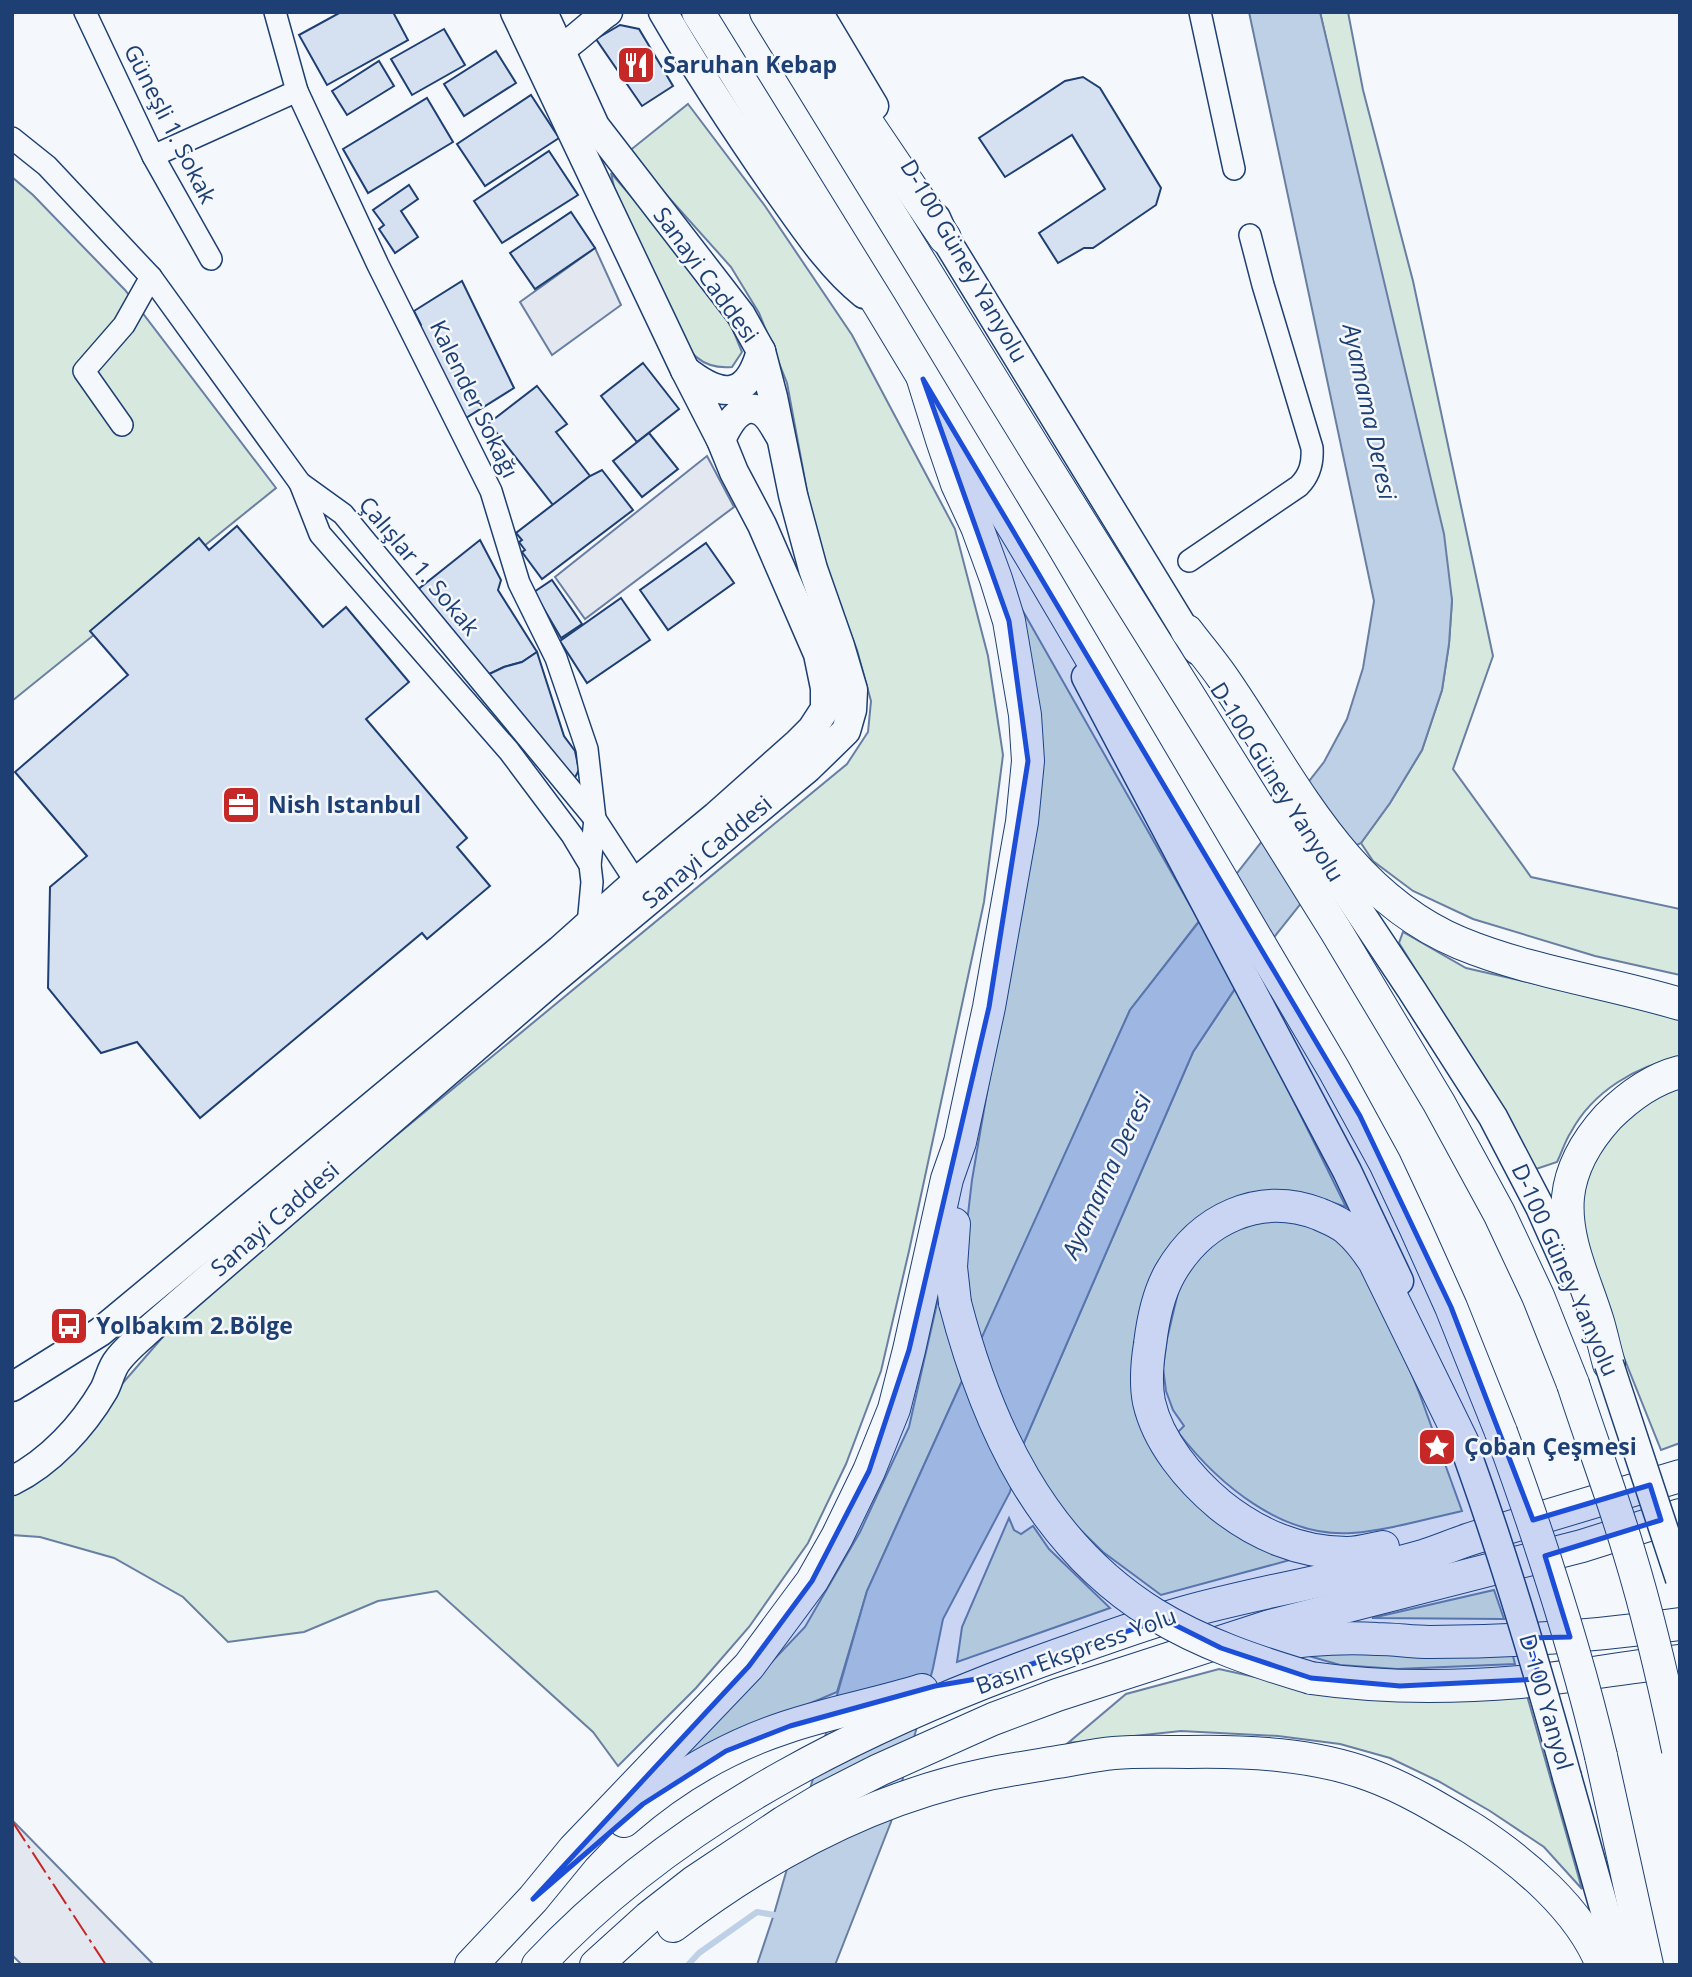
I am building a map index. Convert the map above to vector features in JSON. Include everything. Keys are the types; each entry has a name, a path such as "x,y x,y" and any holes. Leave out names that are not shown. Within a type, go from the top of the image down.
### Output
{"highway":[{"path":"766,12 1311,891 1439,1103 1499,1213 1538,1296 1573,1384 1639,1586 1679,1756"},
{"path":"797,12 945,238"},
{"path":"669,15 880,306 1285,984 1385,1163 1451,1307 1501,1432 1555,1586 1578,1662 1601,1756 1647,1965"},
{"path":"471,1965 533,1899 574,1849 749,1665 812,1581 837,1537 869,1471 894,1409 947,1179 960,1142 989,1007 1022,822 1027,750 1025,715 1009,621 977,527 957,484 923,379"},
{"path":"1187,631 1222,676 1283,772 1341,853 1378,892 1415,919 1457,942 1507,960 1634,990 1680,1004"},
{"path":"1634,990 1680,996"},
{"path":"1609,1364 1571,1236 1568,1199 1573,1172 1597,1129 1618,1107 1643,1088 1667,1075 1680,1072"},
{"path":"960,1142 951,1267 956,1303 976,1375 1023,1479 1069,1542 1126,1594 1163,1618 1221,1648 1311,1678 1346,1683 1451,1686 1521,1682 1680,1661"},
{"path":"1463,1443 1374,1261 1359,1239 1345,1226 1312,1212 1273,1205 1237,1213 1216,1224 1196,1239 1180,1257 1158,1301 1146,1385 1157,1427 1184,1468 1209,1495 1237,1518 1269,1535 1292,1544 1320,1550 1348,1553 1419,1540 1475,1537"},
{"name":"Basın Ekspress Yolu","path":"938,1692 1000,1675 1182,1613 1427,1555 1475,1537 1680,1476"},
{"name":"Basın Ekspress Yolu","path":"596,1965 648,1918 694,1882 783,1822 822,1799 936,1743 993,1719 1057,1695 1270,1626 1570,1549 1680,1515"},
{"path":"1142,1668 1208,1659 1290,1642 1374,1639 1428,1642 1555,1637 1680,1624"},
{"path":"533,1899 567,1875 634,1813 667,1787 726,1752 790,1726 938,1692"},
{"path":"538,1965 583,1921 663,1855 795,1770 938,1692"},
{"path":"620,1965 706,1901 766,1862 826,1830 895,1801 982,1775 1114,1754 1228,1752 1326,1762 1370,1775 1413,1794 1490,1841 1521,1864 1579,1925 1602,1965"}],"main road":[{"path":"515,12 549,29 596,19 608,12"},
{"name":"D-100 Güney Yanyolu","path":"818,12 921,184 945,238 1187,631 1270,777 1493,1117 1540,1207 1609,1364 1680,1579"},
{"name":"Sanayi Caddesi","path":"12,1387 191,1274 551,982 808,768 846,731 852,710 853,690 813,569 761,351 735,307 595,126 549,29"},
{"name":"Sanayi Caddesi","path":"12,1481 29,1472 56,1449 87,1415 105,1388 116,1361 191,1274 636,882 716,817 798,743 812,729 825,709 825,688 818,654 762,525 685,370 549,29"},
{"path":"685,370 699,382 730,391 744,384 756,370 761,351"},
{"path":"721,440 731,420 748,410 758,410 769,419 780,436"},
{"name":"D-100 Yanyol","path":"1032,558 1074,654 1347,1171 1413,1313 1489,1514 1514,1590 1618,1965"},
{"path":"70,1350 88,1354 98,1367 105,1388"}],"street":[{"name":"Güneşli 1. Sokak","path":"85,12 153,156 211,259"},
{"name":"Kalender Sokağı","path":"275,12 297,91 378,265 491,491 519,583 556,658 587,750 595,819"},
{"path":"1200,12 1234,169"},
{"path":"153,156 297,91"},
{"name":"Çalışlar 1. Sokak","path":"12,138 47,166 151,277 300,483 343,514 595,819 636,882"},
{"path":"1189,561 1299,486 1312,465 1312,448 1250,235"},
{"path":"122,425 84,370 124,325 151,277"},
{"path":"300,483 320,534 509,751 572,835 590,865"},
{"path":"588,925 595,819"}],"highlighted area":[{"path":"923,379 1360,1116 1451,1307 1533,1520 1650,1485 1661,1520 1545,1556 1570,1637 1528,1638 1540,1679 1400,1686 1311,1678 1221,1648 1163,1619 1000,1675 935,1686 790,1726 726,1751 643,1804 533,1899 749,1666 812,1581 869,1471 909,1350 989,1007 1028,761 1009,621"}],"shaded area":[{"path":"1320,12 1348,12 1363,90 1413,281 1493,656 1453,769 1531,877 1680,909 1680,975 1595,956 1473,919 1413,891 1373,861 1361,843 1390,803 1422,750 1442,690 1452,600"},
{"path":"688,104 765,206 852,335 955,529 988,656 1003,755 984,902 909,1251 881,1371 846,1464 808,1543 749,1627 696,1688 618,1766 593,1732 437,1591 378,1601 304,1632 228,1642 183,1597 114,1558 40,1537 12,1535 12,1489 122,1384 174,1324 330,1190 847,764 868,732 871,701 857,650 838,602 813,523 787,383 759,313 731,267 628,152"},
{"path":"611,173 662,232 731,325 742,352 732,367 703,362 678,334 614,187"},
{"path":"12,177 33,195 125,290 276,488 12,701"},
{"path":"595,248 621,305 552,355 520,302"},
{"path":"707,456 734,507 585,619 555,577"},
{"path":"1015,597 1199,921 1130,1010 979,1345 969,1308 963,1257 972,1180 1043,765"},
{"path":"1403,932 1466,968 1680,1019 1680,1057 1632,1074 1604,1093 1580,1117 1557,1162 1536,1169 1513,1126 1399,943"},
{"path":"1237,986 1346,1207 1311,1195 1278,1191 1254,1192 1217,1209 1184,1229 1158,1262 1138,1321 1135,1377 1234,1531 1290,1560 1161,1595 1103,1552 1059,1509 1022,1447 1193,1052"},
{"path":"1680,1084 1680,1443 1661,1450 1588,1268 1579,1213 1585,1180 1600,1146 1620,1121"},
{"path":"1265,1216 1341,1234 1377,1288 1462,1511 1366,1532 1326,1532 1301,1527 1254,1504 1232,1488 1178,1432 1184,1426 1173,1410 1166,1391 1163,1368 1180,1284 1191,1267 1216,1241"},
{"path":"938,1299 962,1381 867,1591 837,1692 688,1757 684,1754 805,1627 860,1532 909,1427"},
{"path":"1009,1518 1014,1530 1021,1534 1033,1526 1049,1549 1110,1608 957,1662 962,1627"},
{"path":"1494,1590 1504,1619 1372,1618"},
{"path":"1512,1652 1515,1664 1397,1669 1340,1665 1302,1654"},
{"path":"1219,1669 1327,1693 1526,1692 1582,1889 1544,1847 1490,1811 1438,1781 1390,1758 1340,1744 1278,1736 1181,1731 1068,1743 1126,1694"},
{"path":"12,1820 154,1965 22,1965 12,1955"}],"water":[{"name":"Ayamama Deresi","path":"1249,12 1320,12 1444,534 1452,600 1442,690 1422,750 1390,803 1361,843 1341,853 1244,975 1193,1052 1022,1447 1010,1492 943,1619 933,1668 891,1822 835,1965 757,1965 867,1591 1130,1010 1324,762 1347,719 1363,668 1374,601"}],"building":[{"path":"341,12 393,12 408,40 327,85 299,35"},
{"path":"620,25 639,29 673,86 642,106 596,39"},
{"path":"444,29 465,65 412,95 391,59"},
{"path":"496,51 516,83 464,116 444,84"},
{"path":"379,61 394,86 347,115 332,91"},
{"path":"1083,77 1100,88 1161,188 1156,205 1093,248 1084,248 1058,263 1039,233 1105,189 1072,135 1005,177 979,138 1065,81"},
{"path":"531,95 559,138 485,186 457,144"},
{"path":"427,98 453,142 368,193 343,149"},
{"path":"549,151 578,195 502,243 474,201"},
{"path":"409,185 418,199 401,211 418,237 395,253 379,229 384,225 373,210"},
{"path":"571,212 595,248 535,289 510,253"},
{"path":"462,281 514,388 461,421 414,330 421,325 414,311"},
{"path":"643,363 679,409 637,442 601,396"},
{"path":"537,386 567,424 556,432 590,476 553,505 489,423"},
{"path":"649,433 678,469 642,497 613,461"},
{"path":"602,470 633,510 542,579 522,552 525,550 519,542 522,540 516,533 590,476"},
{"name":"Nish Istanbul","path":"237,526 323,627 346,607 409,682 366,719 467,838 457,847 490,886 427,939 422,933 200,1118 137,1042 101,1053 48,988 50,887 87,856 15,772 128,675 90,631 199,538 209,550"},
{"path":"480,540 501,580 498,590 537,652 522,662 485,676 416,591"},
{"path":"706,543 734,583 668,630 640,590"},
{"path":"552,580 582,624 561,638 534,592"},
{"path":"621,598 650,640 587,683 560,641"},
{"path":"537,652 564,736 575,751 579,770 572,783 485,676 522,662"}],"waterway":[{"path":"688,1965 699,1953 757,1912 780,1916"}],"power":[{"path":"12,1821 106,1965"}],"place":[{"name":"Saruhan Kebap","path":"636,65"},
{"name":"Nish Istanbul","path":"241,805"},
{"name":"Yolbakım 2.Bölge","path":"69,1326"},
{"name":"Çoban Çeşmesi","path":"1437,1447"}]}
